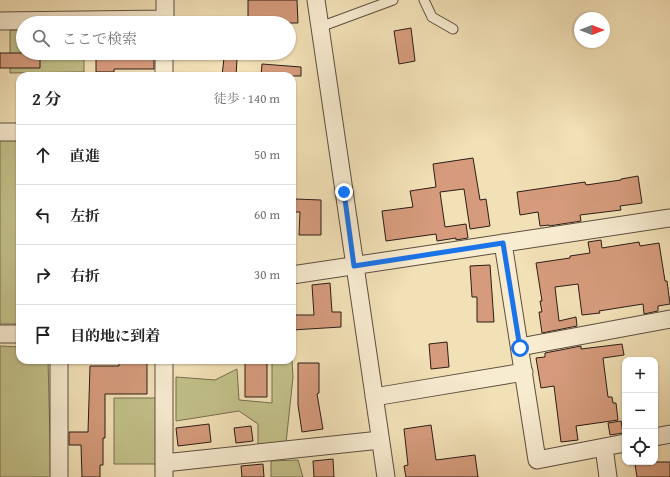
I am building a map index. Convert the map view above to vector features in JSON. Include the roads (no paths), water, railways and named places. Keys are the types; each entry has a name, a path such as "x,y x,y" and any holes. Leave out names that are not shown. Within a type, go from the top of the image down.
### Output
{"street":[{"path":"165,0 165,16"},
{"path":"316,0 386,477"},
{"path":"0,21 16,21"},
{"path":"164,60 164,72"},
{"path":"0,132 16,132"},
{"path":"296,274 670,218"},
{"path":"503,243 538,460 622,444"},
{"path":"520,348 670,319"},
{"path":"0,334 16,334"},
{"path":"59,364 59,477"},
{"path":"164,364 164,470 380,440"},
{"path":"374,397 524,372"},
{"path":"658,436 670,434"},
{"path":"604,447 608,477"}],"lane":[{"path":"320,27 393,0"},
{"path":"424,0 432,17 453,29"}]}
